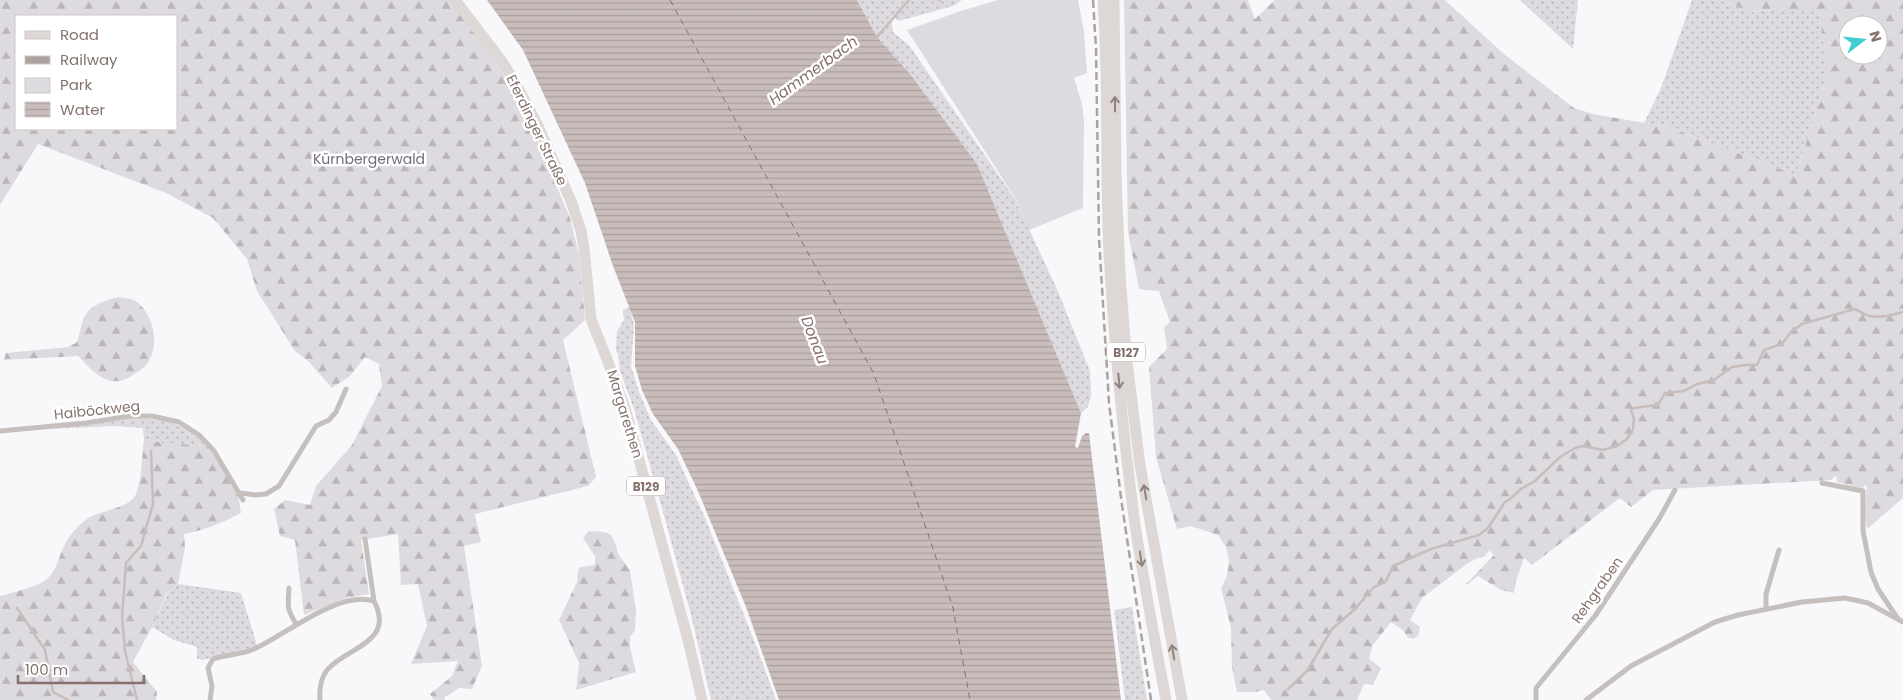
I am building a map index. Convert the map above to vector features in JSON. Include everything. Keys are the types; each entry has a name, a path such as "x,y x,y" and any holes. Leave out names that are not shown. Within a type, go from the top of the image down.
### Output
{"main road":[{"name":"Eferdinger Straße","path":"455,0 501,60 527,104 576,218 584,248 587,274"},
{"name":"B127","path":"1103,0 1106,39 1106,146 1110,253 1118,365 1136,526 1166,700"},
{"name":"B127","path":"1114,0 1116,177 1126,354 1140,465 1182,700"},
{"name":"Margarethen","path":"587,274 591,319 625,408 688,640 702,700"}],"street":[{"path":"241,493 266,494 279,486 316,426 329,420 336,412 346,389"},
{"name":"Haiböckweg","path":"0,431 86,423 130,416 152,416 179,422 199,435 214,450 241,493 243,500"},
{"path":"1822,483 1863,491 1862,525 1871,572 1878,589 1901,621"},
{"name":"Rehgraben","path":"1536,700 1536,688 1596,616 1659,519 1675,490"},
{"path":"320,700 320,685 330,667 369,641 376,632 379,618 374,601 365,539"},
{"path":"1766,609 1766,598 1778,550"},
{"path":"290,588 287,600 290,614 296,624"},
{"path":"210,700 212,686 208,668 213,659 252,651 296,624 345,602 364,599 374,601"},
{"path":"1586,700 1624,670 1683,638 1724,619 1810,601 1850,599 1868,604 1901,621"}],"green space":[{"name":"Kürnbergerwald","path":"0,0 451,0 472,25 522,104 570,218 579,254 585,320 563,340 596,477 588,486 475,514 481,542 464,546 482,666 472,689 459,688 444,698 445,700 434,700 430,694 452,676 458,661 411,664 427,626 418,584 401,585 398,534 361,540 369,594 346,598 304,615 295,540 280,536 274,509 285,500 310,505 316,486 352,445 382,386 379,364 365,357 350,376 332,388 308,361 295,351 257,291 247,259 213,218 166,193 38,144 0,205"},
{"path":"857,0 962,0 953,6 899,21 891,16 893,32 909,45 1015,199 1057,289 1090,371 1091,395 1088,407 1081,413 977,164 910,74 877,37"},
{"path":"998,0 1078,0 1084,32 1087,73 1074,78 1082,104 1084,120 1083,208 1029,230 1015,198 907,30"},
{"path":"1124,0 1248,0 1255,19 1275,0 1445,0 1504,54 1574,108 1593,114 1668,127 1796,175 1828,73 1819,12 1779,8 1750,12 1722,0 1903,0 1903,498 1867,529 1865,509 1867,486 1865,485 1862,489 1837,482 1837,477 1835,476 1831,480 1653,490 1631,507 1620,498 1532,565 1524,558 1514,593 1501,590 1478,576 1466,584 1494,555 1490,550 1484,557 1468,563 1422,598 1410,620 1420,627 1418,636 1413,639 1407,637 1403,630 1391,622 1373,645 1369,659 1381,668 1373,685 1364,684 1357,700 1271,700 1264,690 1237,692 1232,667 1231,628 1221,588 1227,576 1229,561 1226,547 1218,535 1191,526 1177,529 1156,457 1149,367 1167,349 1164,327 1170,322 1159,291 1139,289 1128,232"},
{"path":"1520,0 1578,0 1573,49"},
{"path":"1692,0 1722,0 1750,12 1779,8 1819,11 1828,73 1796,175 1668,127 1644,123 1661,88"},
{"path":"119,297 134,300 141,306 151,321 153,330 154,340 151,358 143,368 129,378 112,381 102,378 78,356 4,360 6,353 68,347 76,343 85,315 93,307"},
{"path":"630,307 634,326 631,366 639,392 651,420 676,455 705,518 776,700 711,700 690,611 634,409 620,371 618,353 616,352 617,331 624,320 623,310"},
{"path":"130,418 162,420 185,428 204,444 223,468 198,445 163,443 144,439 143,428 115,426 48,429"},
{"path":"144,439 163,443 198,445 210,454 223,468 238,494 241,513 213,526 184,534 185,548 178,584 166,595 152,627 133,662 157,692 156,700 0,700 0,596 43,582 54,571 68,539 81,524 92,516 126,504 135,496 139,484"},
{"path":"589,531 604,532 611,535 618,554 630,570 636,611 635,630 630,637 630,647 636,672 576,690 579,663 559,620 577,582 578,570 581,567 595,565 595,556 583,538"},
{"path":"178,584 241,593 257,645 253,648 202,660 197,658 197,647 174,640 152,627 167,595"},
{"path":"1132,607 1147,700 1125,700 1114,610"}],"water":[{"name":"Donau","path":"487,0 857,0 877,37 910,74 977,164 1081,413 1075,447 1078,448 1082,436 1089,433 1121,700 779,700 746,607 698,491 678,449 653,414 642,390 635,366 635,322 613,266 585,183 523,50"}],"waterway":[{"name":"Hammerbach","path":"876,38 909,0"},
{"path":"1288,689 1307,671 1332,629 1355,609 1373,588 1386,581 1393,566 1431,549 1479,535 1488,528 1505,502 1535,481 1560,457 1575,448 1583,446 1603,450 1617,446 1627,439 1633,429 1634,419 1631,410 1634,408 1658,405 1665,393 1684,391 1697,384 1714,380 1732,367 1757,365 1764,350 1782,344 1791,332 1802,324 1855,309 1874,317 1903,312"},
{"path":"137,700 125,651 122,617 126,563 141,546 153,504 151,451"},
{"path":"17,608 45,650 53,692 68,700"}],"ferry route":[{"path":"670,0 874,374 953,608 970,700"}],"railway":[{"path":"1093,0 1096,48 1099,238 1109,403 1151,700"}]}
